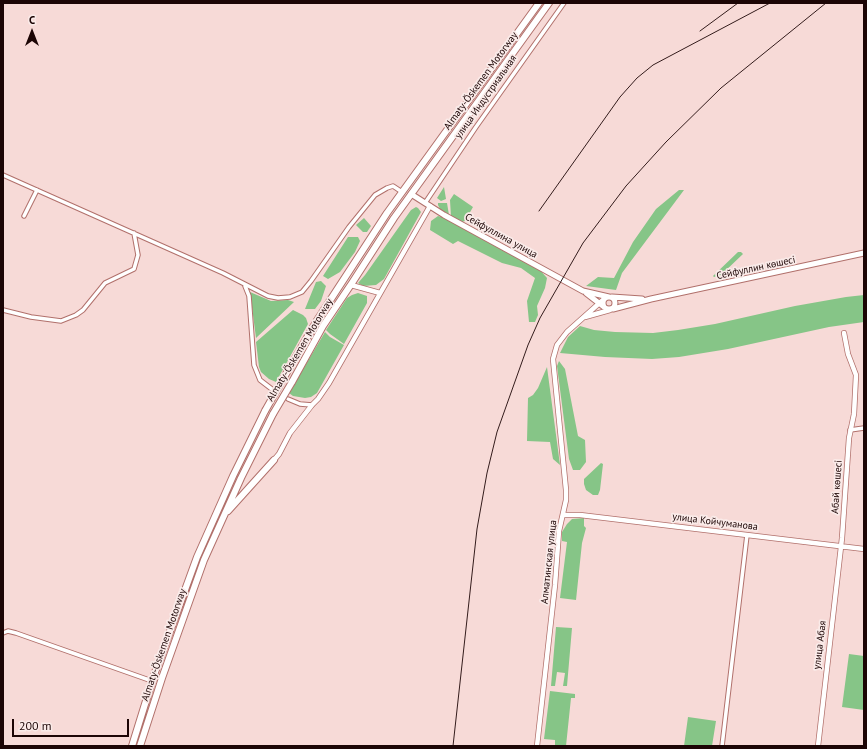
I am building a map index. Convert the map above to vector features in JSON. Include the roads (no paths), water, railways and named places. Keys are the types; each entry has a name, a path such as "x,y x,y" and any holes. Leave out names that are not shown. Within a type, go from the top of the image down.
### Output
{"highway":[{"name":"Almaty-Öskemen Motorway","path":"132,746 152,681 197,556 209,527 283,379 316,322 403,192 539,3"},
{"name":"Almaty-Öskemen Motorway","path":"140,746 162,678 204,560 265,428 323,326 380,239 550,3"},
{"path":"225,514 274,460"}],"main road":[{"name":"Сейфуллина улица","path":"411,194 444,215 583,291"},
{"name":"Сейфуллин көшесі","path":"651,299 864,253"},
{"path":"583,291 608,298 639,300 651,299"},
{"path":"583,291 599,304 611,309 651,299"},
{"path":"604,307 603,303 608,298 614,298 616,303 611,309"}],"street":[{"name":"улица Индустриальная","path":"425,203 476,127 564,3"},
{"path":"3,175 134,233 268,296 278,298 290,297 302,292 311,282 349,227 376,195 393,186 403,192"},
{"path":"24,216 37,190"},
{"path":"274,460 279,454 290,433 329,383 430,206"},
{"path":"3,310 61,321 76,315 83,310 105,283 134,269 138,255 134,233"},
{"path":"244,285 249,296 254,365 260,380 273,390"},
{"path":"351,285 380,293"},
{"name":"Алматинская улица","path":"537,746 555,585 559,531 563,515 566,490 553,359 557,345 561,339 573,326 608,298"},
{"path":"582,319 611,309"},
{"name":"Абай көшесі","path":"841,546 850,430 854,414 856,376 848,354 844,333"},
{"path":"288,398 300,404 312,405"},
{"path":"850,430 864,428"},
{"name":"улица Койчуманова","path":"563,515 864,549"},
{"path":"722,746 747,535"},
{"name":"улица Абая","path":"818,746 841,546"},
{"path":"3,633 8,631 16,633 152,681"}],"railway":[{"path":"700,31 738,3"},
{"path":"539,211 620,97 637,78 653,65 770,3"},
{"path":"453,746 477,529 487,473 497,432 528,345 540,318 583,243 626,186 666,142 721,88 826,3"}]}
